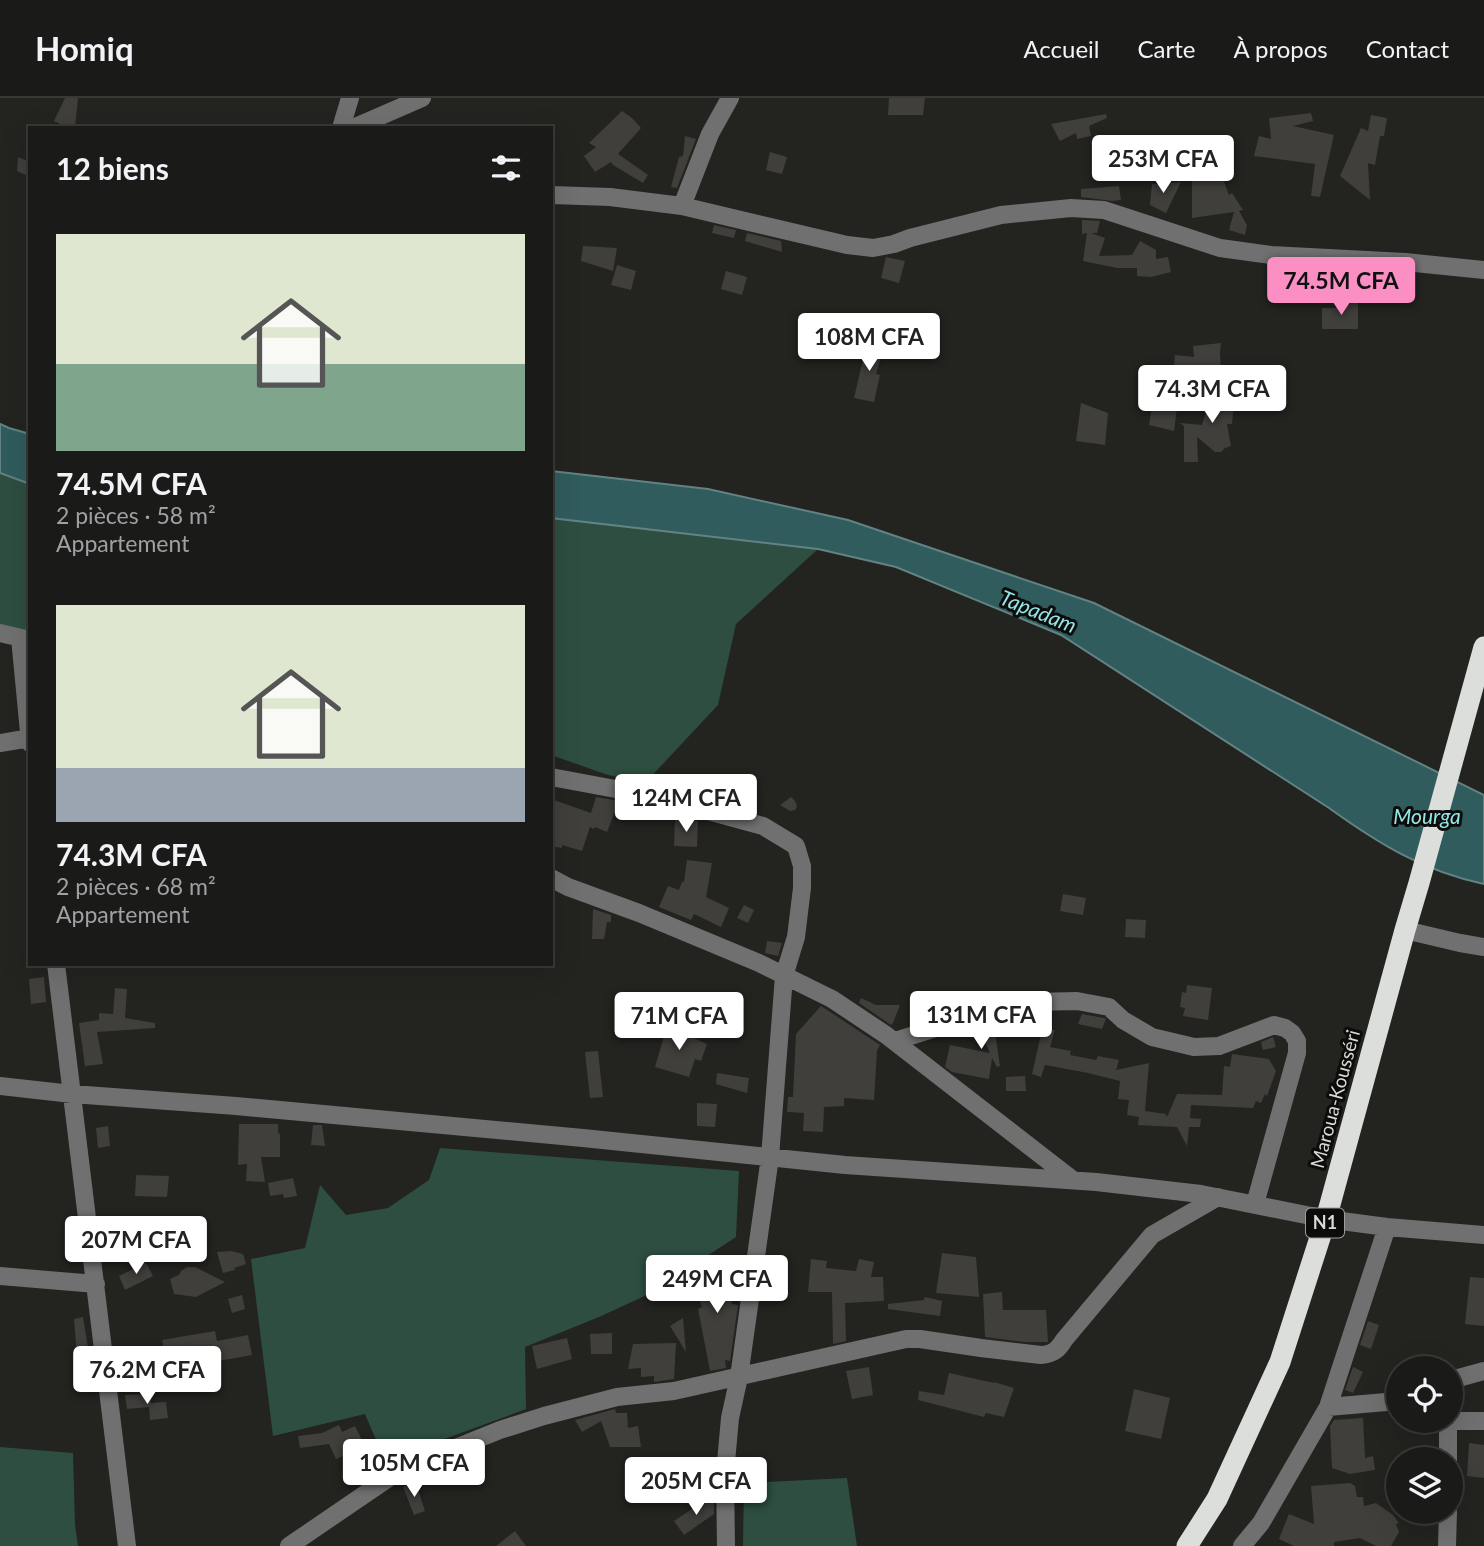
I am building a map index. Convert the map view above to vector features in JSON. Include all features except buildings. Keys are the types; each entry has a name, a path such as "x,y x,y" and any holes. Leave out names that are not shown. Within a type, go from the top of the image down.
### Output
{"highway":[{"name":"Maroua-Kousséri","path":"1187,1546 1217,1499 1280,1362 1326,1219 1484,647"}],"street":[{"path":"342,126 350,98"},
{"path":"358,126 422,98"},
{"path":"682,206 710,134 730,98"},
{"path":"553,195 610,197 682,206 873,248 1001,215 1071,208 1104,210 1220,248 1271,256 1405,262 1484,270"},
{"path":"0,633 25,639 28,713"},
{"path":"0,743 28,738"},
{"path":"553,778 653,796 763,826 796,846 802,866 796,937 784,976 770,1157 739,1377 730,1419 725,1474 726,1546"},
{"path":"553,879 759,963 832,999 895,1041 1073,1180"},
{"path":"1405,930 1484,947"},
{"path":"56,966 127,1546"},
{"path":"895,1041 999,1008 1032,1002 1077,1001 1109,1007 1123,1020 1152,1037 1194,1047 1219,1046 1275,1025 1285,1028 1297,1041 1297,1054 1255,1205"},
{"path":"0,1086 569,1136 845,1165 1110,1183 1218,1197 1326,1219 1484,1235"},
{"path":"289,1546 393,1475 413,1465 500,1430 617,1397 674,1391 906,1339 1041,1356 1051,1354 1059,1349 1152,1235 1218,1197"},
{"path":"1242,1546 1261,1523 1328,1407 1387,1227"},
{"path":"0,1276 96,1284"},
{"path":"1463,1377 1484,1371"},
{"path":"1328,1407 1386,1402"},
{"path":"1463,1421 1484,1420"},
{"path":"1447,1546 1448,1524"}],"green space":[{"path":"0,473 28,483 28,632 0,632"},
{"path":"553,518 818,549 736,624 718,705 645,783 608,775 553,756"},
{"path":"440,1148 739,1171 736,1237 649,1294 525,1347 526,1409 385,1461 365,1414 273,1436 251,1259 305,1248 320,1185 346,1215 388,1208 429,1180"},
{"path":"0,1447 73,1453 78,1546 0,1546"},
{"path":"847,1478 857,1546 743,1546 744,1483"}],"water":[{"path":"0,424 28,433 28,483 0,473"},
{"name":"Mourga","path":"553,471 708,489 848,520 1094,603 1484,795 1484,884 1441,872 1402,855 1061,635 896,567 818,549 553,518"}],"water label":[{"name":"Tapadam","path":"1038,612"}]}
